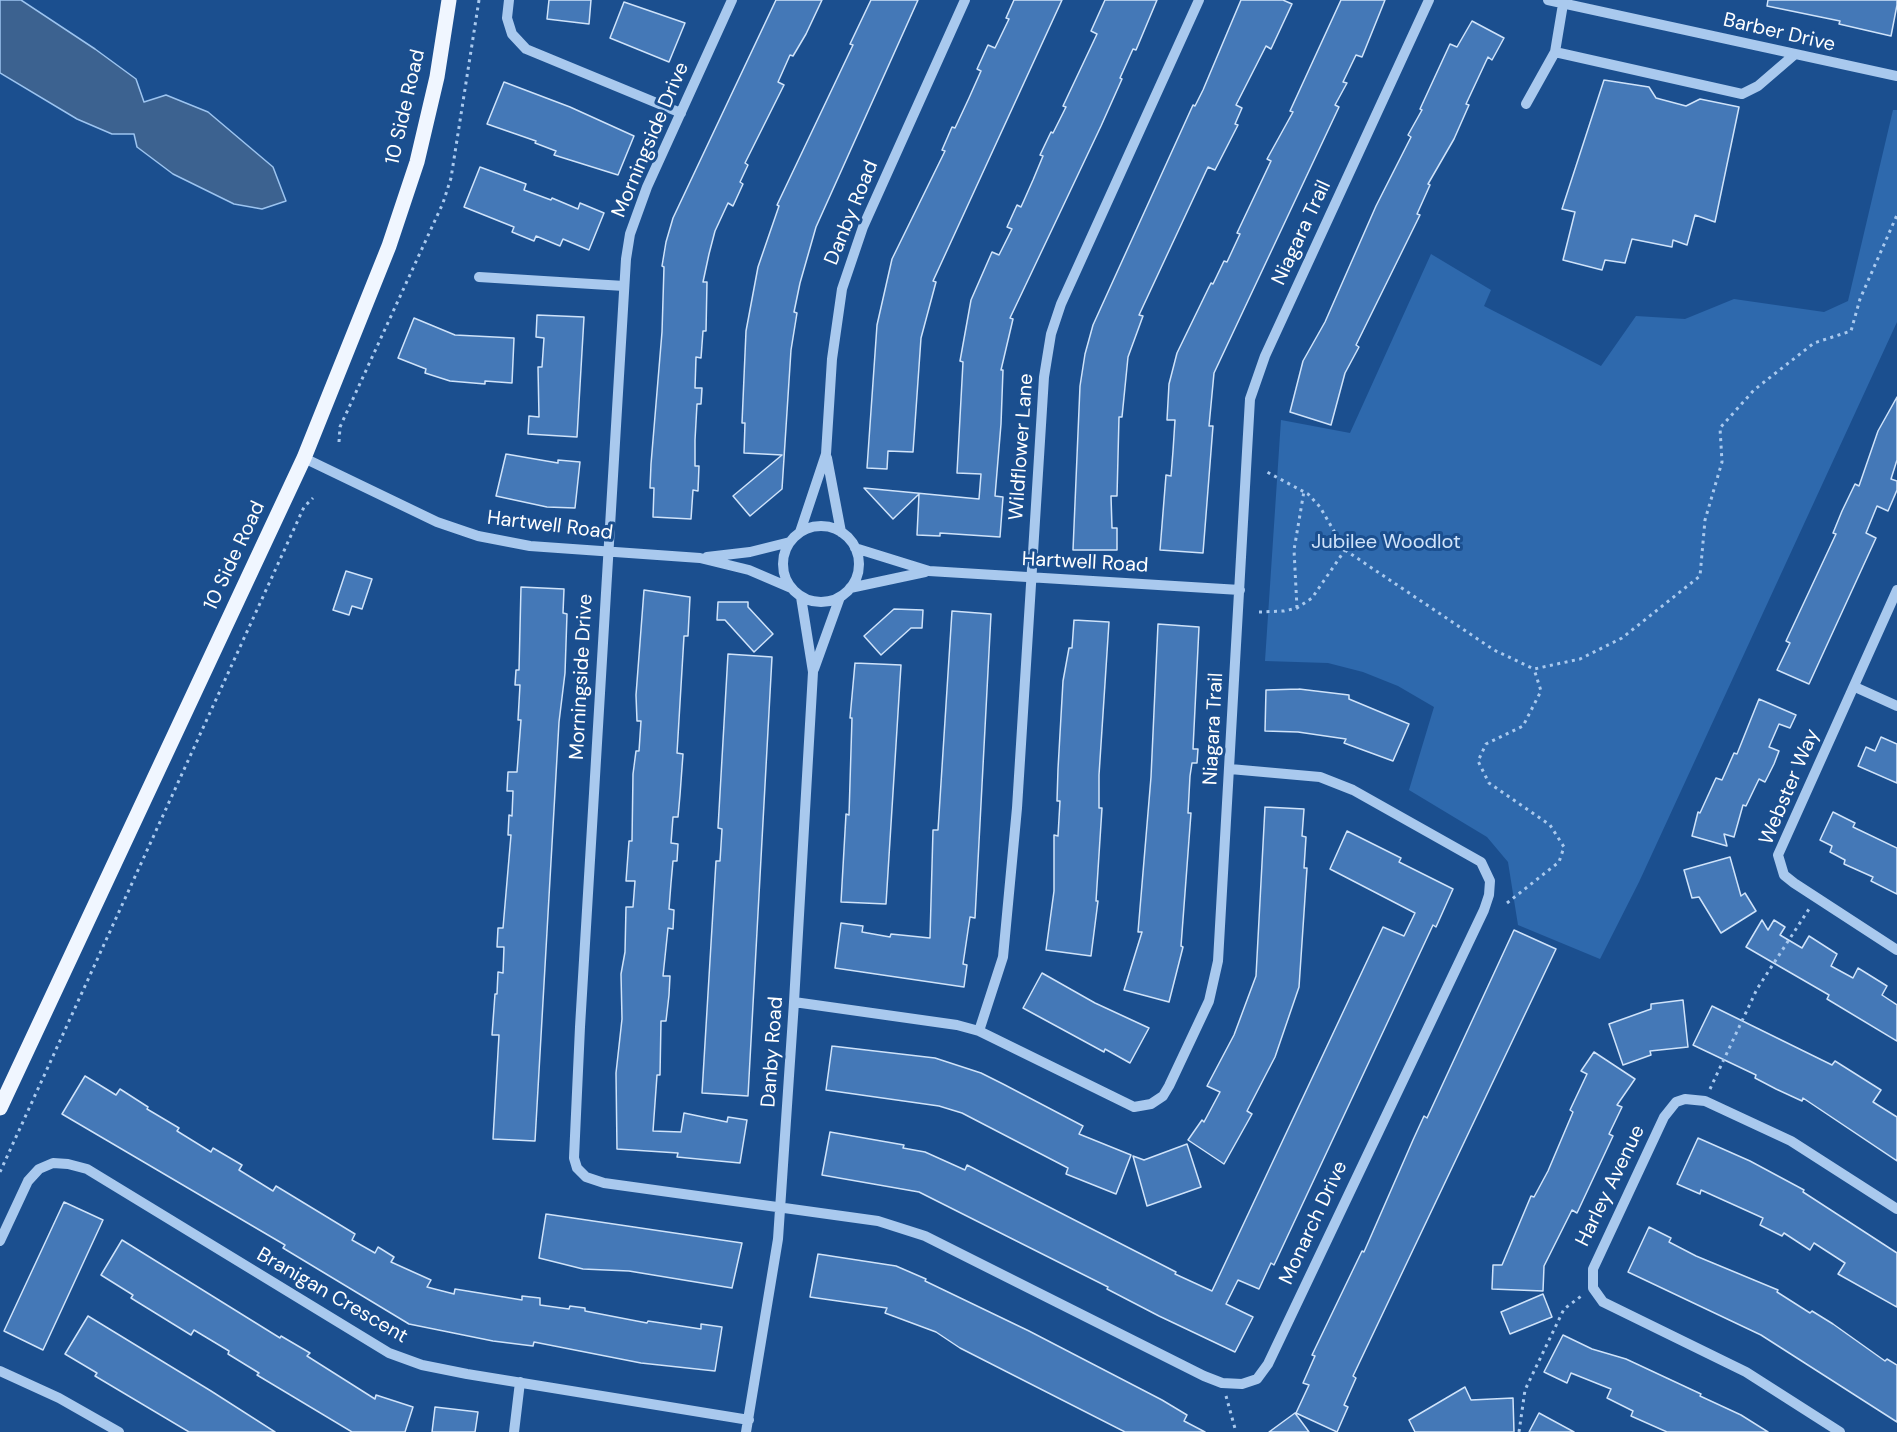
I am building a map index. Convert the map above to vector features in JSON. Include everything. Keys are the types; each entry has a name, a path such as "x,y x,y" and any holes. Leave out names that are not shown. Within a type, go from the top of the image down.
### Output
{"main road":[{"name":"10 Side Road","path":"0,1108 304,458 389,246 417,162 437,77 449,0"}],"street":[{"path":"509,0 507,18 512,34 526,49 681,113"},
{"name":"Morningside Drive","path":"732,0 634,222 626,259 574,1158 586,1177 604,1184 780,1209"},
{"name":"Danby Road","path":"801,532 826,454 832,359 842,289 863,227 965,0"},
{"name":"Wildflower Lane","path":"979,1031 1003,957 1017,808 1044,377 1053,327 1199,0"},
{"name":"Niagara Trail","path":"794,1002 957,1025 979,1031 1134,1107 1151,1104 1163,1096 1209,1001 1218,961 1250,399 1265,356 1429,0"},
{"name":"Barber Drive","path":"1548,0 1897,76"},
{"path":"1526,104 1555,52 1563,4"},
{"path":"1555,52 1742,94 1758,86 1794,55"},
{"path":"478,277 624,286"},
{"name":"Danby Road","path":"826,454 841,532"},
{"name":"Hartwell Road","path":"304,458 437,522 478,536 530,546 700,558 749,570 791,588"},
{"path":"821,527 841,532 855,548 859,570 850,588 840,597 820,602 801,597 791,588 784,575 783,562 790,542 801,532 821,527"},
{"name":"Hartwell Road","path":"700,558 750,552 790,542"},
{"name":"Hartwell Road","path":"855,548 929,572 1240,590"},
{"name":"Hartwell Road","path":"850,588 929,572"},
{"name":"Webster Way","path":"1897,590 1778,855 1784,875 1897,950"},
{"name":"Danby Road","path":"746,1432 766,1322 780,1209 794,1002 813,672 801,597"},
{"name":"Danby Road","path":"813,672 840,597"},
{"path":"1855,687 1897,706"},
{"name":"Monarch Drive","path":"1222,1383 1242,1384 1257,1379 1268,1364 1484,910 1489,895 1490,881 1481,862 1353,790 1312,776 1230,769"},
{"name":"Harley Avenue","path":"1593,1288 1593,1269 1596,1260 1665,1117 1676,1102 1695,1099 1705,1101 1791,1141 1897,1209"},
{"name":"Branigan Crescent","path":"0,1241 28,1181 53,1163 68,1164 87,1169 389,1353 422,1365 749,1420"},
{"path":"780,1209 878,1221 924,1236 1222,1383"},
{"path":"1593,1288 1603,1302 1611,1307 1746,1372 1840,1432"},
{"path":"0,1371 59,1398 119,1432"},
{"path":"514,1432 520,1382"}],"path":[{"path":"339,442 340,428 443,203 451,178 479,0"},
{"path":"1267,472 1304,491 1320,507 1345,550 1494,650 1534,669 1580,659 1622,638 1700,576 1705,520 1722,462 1720,428 1754,390 1814,344 1851,331 1860,299 1897,215"},
{"path":"1297,608 1294,550 1304,491"},
{"path":"0,1172 304,507 313,498"},
{"path":"1259,612 1297,608 1312,598 1322,587 1345,550"},
{"path":"1507,903 1559,862 1564,847 1550,825 1489,783 1478,761 1486,744 1522,726 1541,691 1534,669"},
{"path":"1705,1101 1757,989 1816,897"},
{"path":"1519,1432 1525,1390 1564,1309 1593,1288"},
{"path":"1222,1383 1236,1432"}],"green space":[{"name":"Jubilee Woodlot","path":"1893,110 1897,110 1897,322 1639,882 1600,959 1518,925 1508,862 1487,837 1409,790 1434,707 1398,686 1363,672 1328,663 1265,661 1281,420 1350,433 1431,254 1491,290 1484,306 1601,366 1636,316 1685,319 1734,299 1824,312 1848,301"}],"shaded area":[{"path":"0,0 21,0 95,49 136,79 144,102 166,95 208,112 273,167 286,201 262,209 234,204 173,174 137,147 134,134 112,134 77,119 0,73"}],"building":[{"path":"549,0 591,0 589,24 547,19"},
{"path":"776,0 822,0 806,34 793,56 790,55 778,82 784,85 745,163 748,165 740,182 743,184 733,206 728,203 715,231 709,254 703,282 707,282 706,331 703,331 701,358 696,357 695,388 702,388 701,404 697,404 695,440 695,466 699,466 698,491 693,490 691,519 653,517 654,488 650,488 651,464 662,332 664,267 662,266 666,242 673,218"},
{"path":"871,0 918,0 816,227 794,312 797,313 791,350 782,489 750,516 733,496 782,455 744,453 745,423 742,423 746,331 758,267 779,206 777,205 853,45 850,44"},
{"path":"1014,0 1062,0 933,281 936,282 921,338 913,452 888,451 887,469 867,468 877,325 892,259 945,151 942,150 952,127 955,128 969,98 981,71 977,69 988,45 995,48 1009,19 1006,18"},
{"path":"1105,0 1157,0 1136,50 1133,49 1120,78 1122,79 1101,126 1010,318 1013,319 1001,370 1003,370 1001,424 995,496 1003,497 1000,537 940,533 940,536 917,535 919,494 893,519 864,488 979,499 981,474 957,473 963,362 960,361 971,300 992,252 999,255 1012,229 1007,227 1017,205 1021,207 1043,156 1040,155 1066,107 1063,106 1097,34 1091,31"},
{"path":"1241,0 1283,0 1292,4 1271,49 1266,46 1236,105 1242,108 1235,124 1238,125 1215,170 1208,167 1139,315 1143,316 1128,357 1122,417 1119,417 1117,496 1111,496 1112,528 1117,528 1117,550 1073,550 1080,386 1093,325 1193,105 1195,106 1203,90"},
{"path":"1341,0 1385,0 1362,57 1356,55 1343,82 1347,83 1335,105 1339,107 1214,373 1209,426 1213,426 1203,553 1160,550 1166,475 1171,476 1175,420 1167,420 1169,384 1177,353 1211,283 1213,284 1224,261 1227,262 1240,234 1237,233 1271,161 1267,159 1293,112 1290,111"},
{"path":"1768,0 1897,0 1897,5 1891,36 1839,24 1840,21 1767,6"},
{"path":"624,2 685,23 669,62 610,38"},
{"path":"1472,21 1504,38 1492,60 1488,57 1466,104 1469,105 1454,139 1428,184 1430,185 1417,214 1420,215 1356,345 1359,347 1345,373 1331,425 1290,412 1303,361 1325,322 1376,206 1411,137 1408,135 1422,110 1420,109 1450,44 1457,47"},
{"path":"1604,80 1649,87 1656,98 1686,106 1700,99 1739,107 1715,222 1695,215 1687,245 1673,240 1672,247 1632,239 1625,263 1605,260 1602,270 1563,260 1575,212 1562,209"},
{"path":"504,82 570,107 634,136 618,175 554,155 556,151 535,143 536,141 487,124"},
{"path":"480,167 526,184 524,190 578,209 580,203 604,213 589,250 563,239 560,246 536,236 534,241 512,232 514,227 464,207"},
{"path":"537,315 584,317 577,437 528,434 529,416 539,417 538,367 542,367 544,338 536,337"},
{"path":"414,318 455,335 514,338 512,383 485,381 485,384 450,381 425,373 426,369 398,358"},
{"path":"1897,397 1897,460 1891,479 1897,481 1897,490 1888,511 1877,506 1866,533 1876,538 1809,684 1777,670 1790,643 1786,641 1836,534 1833,533 1842,511 1855,484 1859,486 1878,431"},
{"path":"506,454 558,463 558,460 580,462 575,508 547,507 496,496"},
{"path":"346,571 372,579 362,609 352,606 349,615 333,610"},
{"path":"521,587 564,589 563,613 567,614 535,1141 493,1139 499,1035 492,1035 498,972 503,973 504,947 497,947 498,928 503,928 511,835 508,835 509,815 512,816 513,791 507,791 508,772 517,772 521,720 518,720 520,685 515,685 516,670 519,670"},
{"path":"644,590 690,597 688,636 684,636 677,753 683,754 680,795 678,817 673,817 671,843 678,844 677,861 673,861 669,909 674,910 673,929 668,928 663,976 670,976 669,995 666,1021 661,1021 660,1075 657,1075 653,1131 681,1132 684,1113 727,1122 728,1117 747,1120 740,1163 677,1157 678,1153 617,1149 616,1073 622,1019 621,974 625,952 626,907 633,907 635,881 626,881 629,841 632,841 633,774 636,751 639,751 641,721 637,721 636,695"},
{"path":"718,602 748,602 748,607 773,634 754,652 725,620 717,620"},
{"path":"894,609 923,610 922,628 911,628 881,655 864,636"},
{"path":"952,611 991,614 975,918 970,917 963,964 967,965 964,987 835,968 841,923 863,926 862,932 890,937 891,934 930,938 933,830 938,830"},
{"path":"1074,620 1109,622 1099,775 1099,808 1102,808 1096,901 1098,901 1091,956 1046,950 1054,891 1054,835 1058,836 1060,801 1057,801 1058,769 1063,681 1069,648 1072,648"},
{"path":"1158,624 1199,627 1193,749 1198,749 1197,763 1192,763 1190,776 1188,813 1191,813 1181,946 1183,947 1169,1002 1124,990 1142,932 1138,932 1151,777"},
{"path":"728,654 772,657 748,1096 702,1093 716,861 720,861 722,829 718,828"},
{"path":"855,663 901,665 886,904 841,902 846,814 849,815 852,718 850,718"},
{"path":"1299,689 1349,695 1349,699 1409,724 1393,761 1344,743 1346,739 1298,732 1265,731 1266,690"},
{"path":"1759,699 1796,715 1790,728 1779,724 1769,747 1779,751 1774,764 1765,782 1759,779 1746,806 1743,805 1734,837 1724,834 1727,846 1692,836 1698,812 1700,813 1716,778 1722,780 1734,753 1737,754"},
{"path":"1881,737 1897,744 1897,783 1858,766 1866,747 1875,751"},
{"path":"1265,807 1304,809 1302,836 1306,837 1304,868 1307,868 1299,987 1275,1057 1247,1111 1252,1114 1224,1164 1188,1140 1202,1120 1204,1122 1220,1092 1207,1086 1234,1035 1256,976"},
{"path":"1833,812 1855,823 1853,827 1897,848 1897,894 1871,881 1873,877 1844,864 1845,860 1830,852 1832,846 1820,840"},
{"path":"1347,831 1401,858 1399,862 1453,889 1436,927 1433,925 1274,1265 1271,1263 1259,1289 1238,1280 1226,1304 1253,1317 1235,1352 1159,1316 1107,1289 1108,1287 919,1192 822,1175 830,1132 904,1145 903,1148 925,1152 965,1170 967,1165 1176,1272 1175,1274 1212,1291 1383,927 1404,936 1415,913 1330,869"},
{"path":"1730,857 1741,896 1745,893 1756,911 1721,933 1699,897 1692,898 1684,870"},
{"path":"1762,920 1768,930 1774,920 1785,927 1780,935 1802,948 1809,936 1837,954 1831,966 1853,978 1858,968 1887,986 1882,995 1897,1005 1897,1041 1827,999 1829,995 1746,947"},
{"path":"1514,930 1556,949 1353,1376 1356,1378 1344,1405 1348,1407 1337,1432 1296,1413 1309,1385 1303,1383 1315,1356 1312,1355 1362,1251 1364,1252 1424,1116 1427,1118"},
{"path":"1042,973 1095,1003 1149,1028 1130,1063 1105,1049 1104,1052 1023,1008"},
{"path":"1683,1000 1688,1047 1650,1051 1651,1055 1623,1065 1609,1024 1651,1009 1651,1004"},
{"path":"1712,1006 1832,1065 1835,1061 1881,1090 1873,1102 1897,1117 1897,1161 1803,1098 1802,1101 1776,1089 1755,1078 1756,1075 1693,1045"},
{"path":"832,1046 935,1058 981,1073 1003,1084 1083,1126 1079,1134 1131,1155 1116,1194 1066,1174 1068,1168 962,1113 939,1106 826,1090"},
{"path":"1594,1052 1635,1079 1617,1105 1622,1107 1609,1134 1613,1136 1577,1213 1572,1210 1544,1266 1543,1291 1492,1289 1493,1265 1502,1265 1531,1196 1534,1197 1548,1171 1573,1112 1570,1110 1587,1074 1581,1071"},
{"path":"85,1076 116,1095 120,1089 179,1128 177,1131 211,1152 213,1148 242,1165 239,1170 273,1191 276,1186 355,1234 352,1240 375,1253 378,1247 394,1257 391,1262 431,1280 427,1287 454,1294 455,1289 522,1300 522,1296 540,1298 540,1305 569,1309 570,1306 585,1308 585,1311 647,1323 648,1321 701,1329 701,1324 722,1327 715,1371 641,1363 534,1342 533,1346 493,1341 409,1324 283,1248 285,1245 62,1114"},
{"path":"1698,1138 1750,1161 1804,1190 1803,1192 1897,1253 1897,1307 1838,1274 1845,1263 1814,1243 1810,1250 1784,1233 1782,1236 1760,1225 1763,1218 1701,1190 1700,1194 1677,1184"},
{"path":"1187,1144 1201,1187 1147,1206 1133,1156 1144,1160"},
{"path":"64,1202 103,1220 43,1350 4,1331"},
{"path":"546,1214 742,1243 732,1288 629,1271 583,1269 539,1258"},
{"path":"1649,1227 1671,1238 1669,1242 1696,1256 1778,1290 1777,1292 1810,1313 1812,1311 1833,1324 1885,1361 1887,1359 1897,1365 1897,1422 1761,1335 1628,1272"},
{"path":"122,1240 280,1338 281,1336 310,1353 307,1356 375,1399 376,1395 413,1407 405,1432 352,1432 257,1375 259,1373 228,1354 229,1351 194,1330 191,1335 131,1298 133,1295 101,1275"},
{"path":"818,1254 896,1266 926,1279 925,1281 1029,1331 1162,1400 1187,1415 1184,1421 1205,1432 1125,1432 960,1348 936,1332 885,1313 887,1308 810,1297"},
{"path":"1543,1294 1552,1317 1510,1334 1501,1312"},
{"path":"88,1316 275,1432 189,1432 95,1376 97,1373 65,1354"},
{"path":"1563,1335 1592,1349 1626,1359 1701,1394 1700,1396 1741,1415 1768,1432 1667,1432 1631,1416 1633,1411 1607,1398 1611,1389 1571,1373 1567,1383 1544,1372"},
{"path":"1465,1387 1471,1400 1513,1398 1514,1432 1415,1432 1409,1420"},
{"path":"435,1407 478,1412 475,1432 432,1432"},
{"path":"1295,1413 1309,1432 1269,1432"},
{"path":"1539,1413 1574,1432 1529,1432"}]}
